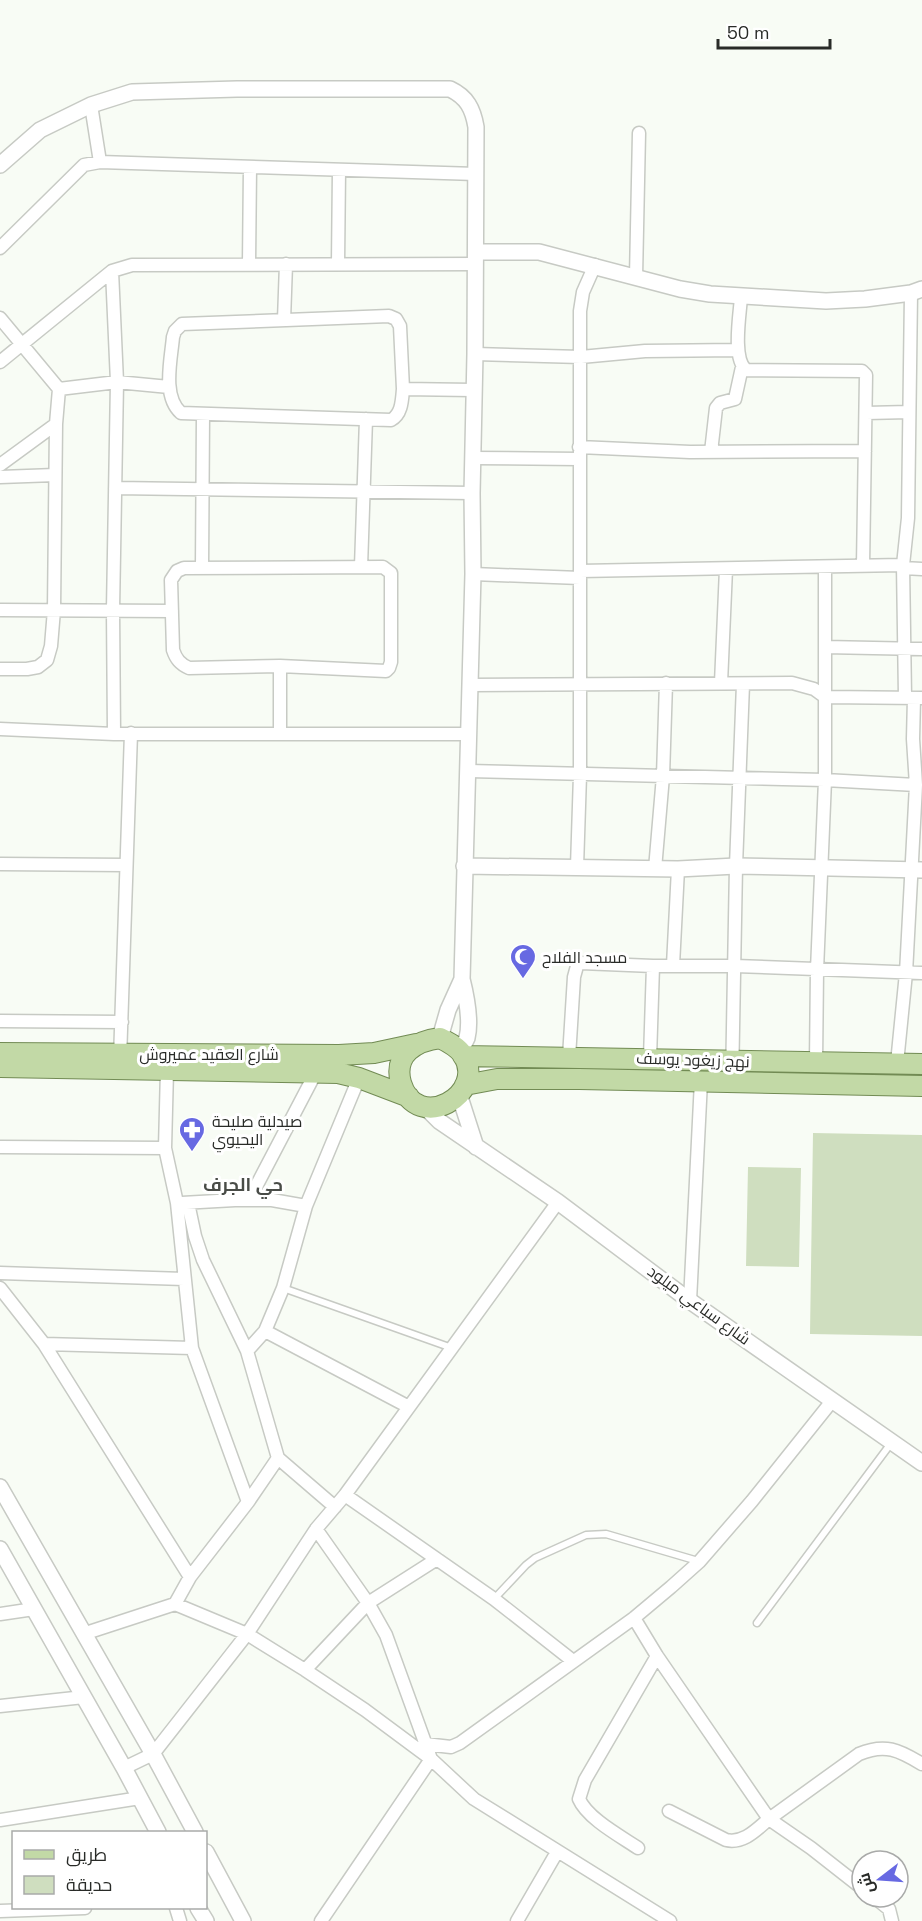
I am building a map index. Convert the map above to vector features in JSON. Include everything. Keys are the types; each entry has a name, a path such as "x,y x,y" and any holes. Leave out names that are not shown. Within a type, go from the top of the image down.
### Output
{"main road":[{"path":"440,1038 461,1053 467,1069 462,1089 444,1105 417,1102 403,1088 400,1079 403,1059 416,1044 440,1038"},
{"name":"شارع العقيد عميروش","path":"0,1067 339,1055 374,1053 416,1044"},
{"name":"شارع العقيد عميروش","path":"0,1053 120,1062 167,1070 338,1073 359,1078 417,1102"},
{"name":"نهج زيغود يوسف","path":"461,1053 922,1064"},
{"name":"نهج زيغود يوسف","path":"462,1089 497,1079 922,1086"}],"street":[{"path":"0,165 39,130 91,105 132,92 450,88 462,95 471,108 476,127 473,574 462,979 466,998 467,1033 461,1053"},
{"path":"91,105 100,162"},
{"path":"636,277 639,133"},
{"path":"0,248 84,165 100,162 476,174"},
{"path":"249,167 249,264"},
{"path":"338,264 339,170"},
{"path":"0,362 112,271 132,265 338,264 476,258 539,252 680,289 710,294 826,301 865,299 916,291 914,404 903,566 904,648 914,698 917,869 897,1063"},
{"path":"284,320 286,264"},
{"path":"577,867 580,775 580,311 583,292 595,265"},
{"path":"112,271 117,382 113,610 114,734"},
{"path":"711,452 716,408 720,403 735,399 742,367 738,350 741,297"},
{"path":"389,316 396,319 400,326 403,389 400,410 396,417 391,420 203,414 181,413 174,407 169,387 173,337 182,324 284,320 389,316"},
{"path":"0,318 60,389 56,424 54,610 51,646 47,660 38,667 0,669"},
{"path":"475,354 581,357 645,351 738,350"},
{"path":"742,367 746,370 862,371 866,375 863,566"},
{"path":"60,389 117,382 169,387"},
{"path":"403,389 473,390"},
{"path":"866,413 914,404"},
{"path":"202,568 203,414"},
{"path":"361,567 366,419"},
{"path":"0,465 56,424"},
{"path":"472,458 579,453 866,451"},
{"path":"0,477 55,475"},
{"path":"115,488 472,493"},
{"path":"908,518 922,518"},
{"path":"473,574 580,574 863,566 903,566 922,569"},
{"path":"361,567 383,567 391,573 391,662 389,668 382,672 280,666 189,668 179,662 173,650 171,580 174,574 184,568 361,567"},
{"path":"816,1063 817,970 825,780 825,567"},
{"path":"721,683 726,569"},
{"path":"0,610 172,611"},
{"path":"825,647 922,649"},
{"path":"280,666 280,733"},
{"path":"655,869 663,776 666,683"},
{"path":"471,684 792,683 814,688 825,697 914,698"},
{"path":"732,1082 736,866 743,684"},
{"path":"0,729 114,734 469,734"},
{"path":"120,1062 130,733"},
{"path":"469,771 825,780 916,785"},
{"path":"0,864 126,865"},
{"path":"464,866 678,869 736,866 917,869"},
{"path":"673,965 678,869"},
{"path":"569,1057 574,977 578,964 588,962 653,966 735,966 922,973"},
{"path":"650,1058 653,966"},
{"path":"440,1038 448,1010 462,979"},
{"path":"0,1021 122,1022"},
{"path":"167,1070 165,1148 203,1260 247,1352 278,1458 335,1507"},
{"path":"249,1200 316,1072"},
{"path":"247,1352 265,1331 283,1288 306,1206 359,1078"},
{"path":"690,1301 701,1081"},
{"path":"462,1089 476,1147"},
{"name":"شارع سباعي ميلود","path":"417,1102 476,1147 558,1202 690,1301 922,1463"},
{"path":"0,1147 165,1148"},
{"path":"183,1203 272,1200 306,1206"},
{"path":"124,1768 153,1754 247,1635 316,1529 345,1495 558,1202"},
{"path":"183,1203 184,1279 192,1348 248,1502"},
{"path":"0,1272 184,1279"},
{"path":"0,1288 44,1344 190,1577"},
{"path":"265,1331 409,1407"},
{"path":"44,1344 192,1348"},
{"path":"425,1744 451,1746 460,1743 634,1618 699,1562 752,1501 832,1401"},
{"path":"176,1604 190,1577 248,1502 278,1458"},
{"path":"0,1487 82,1634 153,1754 194,1831"},
{"path":"345,1495 494,1599 573,1661"},
{"path":"316,1529 368,1603 386,1635 431,1759"},
{"path":"0,1550 124,1768 157,1831"},
{"path":"305,1670 368,1603 436,1559"},
{"path":"82,1634 176,1604 247,1635 365,1710 431,1759 474,1799 670,1921"},
{"path":"0,1614 34,1609"},
{"path":"634,1618 657,1656 769,1819 850,1879"},
{"path":"638,1848 582,1807 579,1799 585,1780 657,1656"},
{"path":"0,1706 84,1697"},
{"path":"669,1811 732,1841 746,1837 859,1754 872,1749 896,1749 922,1764"},
{"path":"321,1921 431,1759"},
{"path":"0,1820 140,1798"},
{"path":"517,1921 556,1852"},
{"path":"207,1854 243,1921"},
{"path":"0,1911 57,1909"}],"lane":[{"path":"283,1288 453,1348"},
{"path":"757,1623 892,1442"},
{"path":"494,1599 535,1558 586,1535 606,1534 699,1562"}],"green space":[{"path":"813,1133 922,1135 922,1336 810,1334"},
{"path":"748,1167 801,1168 799,1267 746,1266"}],"place":[{"name":"مسجد الفلاح","path":"523,980"},
{"name":"صيدلية صليحة اليحيوي","path":"192,1153"}],"district":[{"name":"حي الجرف","path":"243,1184"}]}
